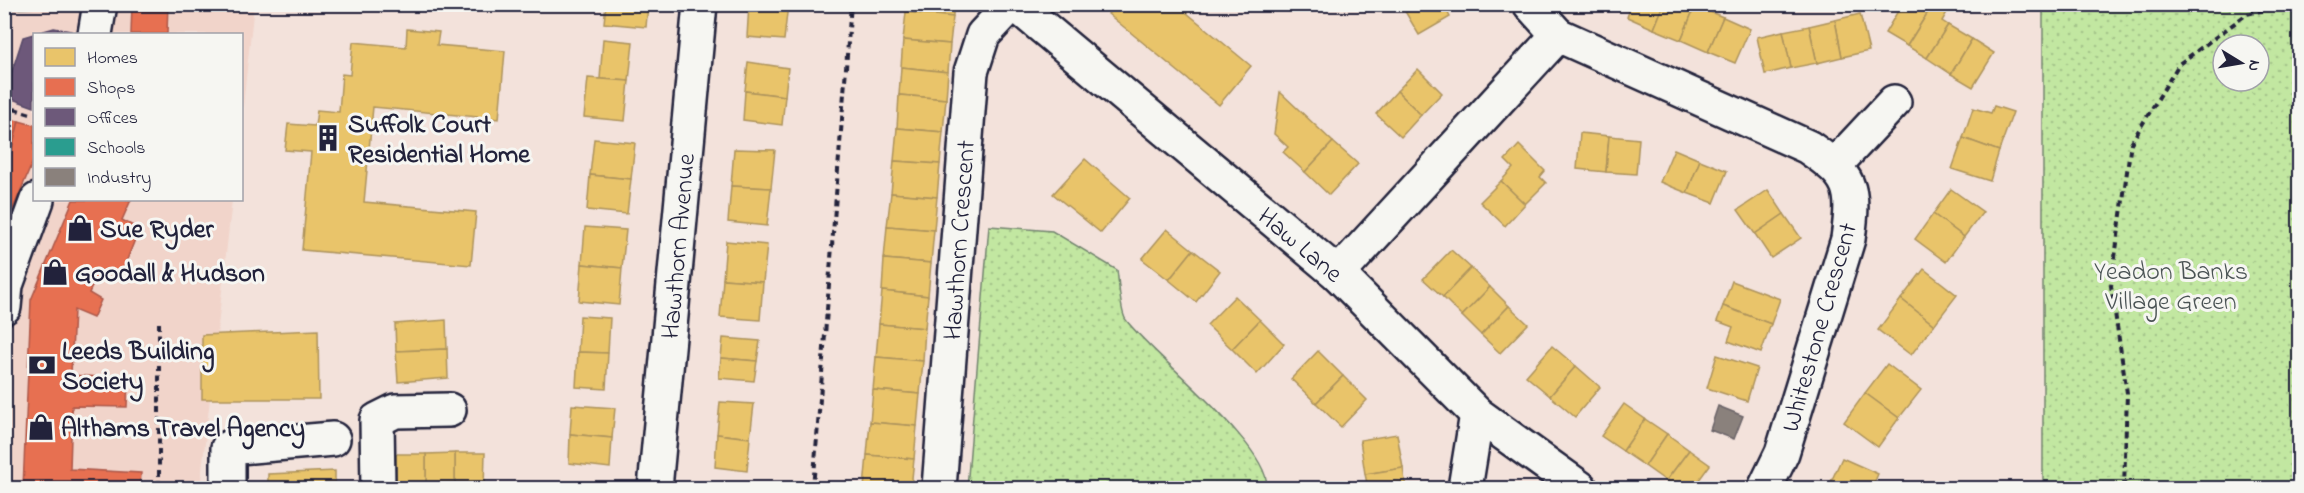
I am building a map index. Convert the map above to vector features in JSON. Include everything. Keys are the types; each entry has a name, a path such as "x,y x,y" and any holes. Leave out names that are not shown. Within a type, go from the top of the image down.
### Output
{"street":[{"path":"95,33 100,4"},
{"name":"Hawthorn Avenue","path":"655,489 700,4"},
{"name":"Haw Lane","path":"1014,4 1338,274 1477,414 1580,489"},
{"name":"Hawthorn Crescent","path":"939,489 970,72 983,35 1014,4"},
{"name":"Whitestone Crescent","path":"1530,4 1558,35 1808,147 1835,165 1847,184 1853,203 1848,239 1782,453 1765,489"},
{"path":"1338,274 1558,35"},
{"path":"1835,165 1894,102"},
{"path":"4,307 6,285 37,201"},
{"path":"378,489 377,420 395,411 449,410"},
{"path":"1465,489 1477,414"},
{"path":"228,489 228,448 333,439"}],"path":[{"path":"813,489 851,4"},
{"path":"2124,489 2127,393 2111,286 2131,143 2179,64 2247,14 2289,4"},
{"path":"4,106 33,115"},
{"path":"159,323 159,489"}],"shaded area":[{"path":"4,5 254,5 243,106 243,33 33,33 33,201 232,201 200,488 5,488"}],"green space":[{"name":"Yeadon Banks Village Green","path":"2043,5 2299,5 2299,488 2043,488"},
{"path":"989,226 1052,231 1117,270 1121,304 1126,320 1231,426 1250,449 1263,470 1267,488 967,488"}],"building: Homes":[{"path":"606,4 648,4 646,27 604,23"},
{"path":"749,4 788,4 784,40 747,37"},
{"path":"906,4 953,4 953,17 906,12"},
{"path":"1116,4 1176,4 1251,66 1219,105 1108,14"},
{"path":"1409,4 1443,4 1450,17 1419,35 1403,8"},
{"path":"1632,4 1664,4 1654,29 1627,17"},
{"path":"1664,4 1695,6 1681,40 1654,29"},
{"path":"1902,4 1933,4 1907,46 1885,33"},
{"path":"1933,4 1943,4 1949,9 1942,21 1948,25 1927,58 1907,46"},
{"path":"1695,6 1723,17 1708,52 1681,40"},
{"path":"906,12 953,17 950,44 903,40"},
{"path":"1860,14 1869,51 1842,57 1835,20"},
{"path":"1723,17 1750,29 1735,63 1708,52"},
{"path":"1835,20 1842,57 1817,63 1809,26"},
{"path":"1948,25 1972,39 1951,74 1927,58"},
{"path":"1809,26 1817,63 1791,68 1783,31"},
{"name":"Suffolk Court Residential Home","path":"407,29 439,32 437,45 505,51 499,119 373,107 364,202 476,212 471,265 302,250 311,152 285,150 288,124 315,126 317,110 339,112 342,74 350,75 353,42 406,47"},
{"path":"1783,31 1791,68 1765,74 1757,37"},
{"path":"603,39 633,42 629,81 600,79"},
{"path":"1972,39 1994,53 1973,87 1951,74"},
{"path":"903,40 950,44 948,72 901,67"},
{"path":"748,62 788,68 785,96 745,91"},
{"path":"901,67 948,72 946,99 899,95"},
{"path":"1418,69 1442,93 1421,115 1397,91"},
{"path":"588,78 629,81 625,121 584,117"},
{"path":"745,91 785,96 782,125 743,120"},
{"path":"1397,91 1421,115 1401,137 1376,114"},
{"path":"1280,92 1333,142 1305,172 1283,152 1288,147 1274,134"},
{"path":"899,95 946,99 943,132 897,128"},
{"path":"1994,106 2013,112 1999,151 1963,138 1973,108 1991,113"},
{"path":"897,128 943,132 940,164 894,161"},
{"path":"1580,133 1609,136 1606,172 1577,169"},
{"path":"1609,136 1639,139 1636,174 1606,172"},
{"path":"1963,138 1999,151 1990,181 1952,169"},
{"path":"594,139 635,143 631,179 590,175"},
{"path":"1333,142 1358,164 1329,195 1305,172"},
{"path":"1519,145 1545,171 1540,177 1546,183 1525,204 1501,181 1513,168 1505,160"},
{"path":"734,149 775,150 771,188 731,186"},
{"path":"1674,149 1700,160 1687,193 1660,182"},
{"path":"1085,159 1130,198 1101,233 1053,194"},
{"path":"1700,160 1727,171 1714,203 1687,193"},
{"path":"894,161 940,164 937,197 891,193"},
{"path":"590,175 631,179 627,214 587,210"},
{"path":"1501,181 1525,204 1505,226 1480,202"},
{"path":"731,186 771,188 767,226 728,222"},
{"path":"1951,189 1983,212 1964,237 1933,214"},
{"path":"1768,190 1784,214 1755,234 1738,210"},
{"path":"891,193 937,197 934,230 887,226"},
{"path":"1784,214 1801,238 1771,258 1755,234"},
{"path":"1933,214 1964,237 1946,262 1915,239"},
{"path":"887,226 934,230 931,263 884,259"},
{"path":"585,227 626,230 622,268 582,264"},
{"path":"1167,229 1193,250 1169,280 1142,259"},
{"path":"726,241 767,245 763,282 723,279"},
{"path":"1193,250 1220,271 1196,302 1169,280"},
{"path":"1451,250 1471,268 1443,297 1423,279"},
{"path":"884,259 931,263 928,296 882,291"},
{"path":"582,264 622,268 619,305 579,301"},
{"path":"1471,268 1490,287 1462,316 1443,297"},
{"path":"1924,269 1957,295 1934,325 1901,299"},
{"path":"723,279 763,282 760,320 720,317"},
{"path":"1732,281 1780,299 1771,324 1723,306"},
{"path":"1490,287 1509,306 1481,335 1462,316"},
{"path":"882,291 928,296 925,328 879,324"},
{"path":"1235,296 1260,320 1232,349 1207,325"},
{"path":"1901,299 1934,325 1911,355 1878,330"},
{"path":"1509,306 1528,324 1500,353 1481,335"},
{"path":"1723,306 1771,324 1761,353 1728,341 1733,327 1717,321"},
{"path":"580,316 610,318 608,353 578,352"},
{"path":"446,320 447,349 396,351 395,324"},
{"path":"1260,320 1284,344 1257,374 1232,349"},
{"path":"879,324 925,328 923,361 876,357"},
{"path":"318,330 319,399 202,399 202,335"},
{"path":"723,338 760,341 757,361 721,358"},
{"path":"1552,346 1576,366 1550,396 1526,376"},
{"path":"447,349 448,378 398,382 396,351"},
{"path":"1318,351 1343,376 1316,403 1291,379"},
{"path":"578,352 608,353 606,389 576,387"},
{"path":"1717,355 1757,368 1747,401 1707,388"},
{"path":"876,357 923,361 920,394 873,390"},
{"path":"721,358 757,361 754,381 719,378"},
{"path":"1887,364 1921,390 1899,418 1865,393"},
{"path":"1576,366 1600,387 1575,417 1550,396"},
{"path":"1343,376 1367,400 1341,427 1316,403"},
{"path":"873,390 920,394 917,426 870,422"},
{"path":"1865,393 1899,418 1878,447 1844,422"},
{"path":"720,402 754,404 750,438 717,434"},
{"path":"1624,404 1645,419 1623,451 1601,436"},
{"path":"572,405 615,408 612,438 570,434"},
{"path":"1645,419 1667,434 1645,466 1623,451"},
{"path":"870,422 917,426 914,459 867,455"},
{"path":"570,434 612,438 610,468 569,463"},
{"path":"717,434 750,438 747,471 715,467"},
{"path":"1397,434 1403,468 1365,474 1360,440"},
{"path":"1667,434 1689,450 1666,481 1645,466"},
{"path":"1689,450 1710,465 1693,488 1677,488 1666,481"},
{"path":"455,453 485,453 484,488 455,488"},
{"path":"455,453 455,488 426,488 426,454"},
{"path":"396,454 426,454 426,488 396,488"},
{"path":"867,455 914,459 911,488 864,488"},
{"path":"1842,458 1878,474 1872,488 1828,488"},
{"path":"1403,468 1406,488 1368,488 1365,474"},
{"path":"335,471 335,488 268,488 268,474"}],"building: Shops":[{"path":"132,4 168,4 167,33 131,33"},
{"path":"4,118 19,121 4,182"},
{"path":"19,121 33,125 33,161 4,230 4,182"},
{"path":"73,201 131,201 122,220 139,229 120,278 100,270 89,293 101,300 93,318 74,310 71,375 128,379 127,407 72,406 70,469 141,473 140,488 23,488 31,300"}],"building: Offices":[{"path":"54,28 71,31 70,33 37,33"},
{"path":"33,34 33,107 4,96 23,37"}],"building: Schools":[{"path":"4,4 75,4 75,5 4,9"}],"building: Industry":[{"path":"1718,406 1743,416 1734,439 1710,430"}],"place":[{"name":"Suffolk Court Residential Home","path":"328,138"},
{"name":"Sue Ryder","path":"80,228"},
{"name":"Goodall & Hudson","path":"55,272"},
{"name":"Leeds Building Society","path":"42,365"},
{"name":"Althams Travel Agency","path":"41,427"}]}
